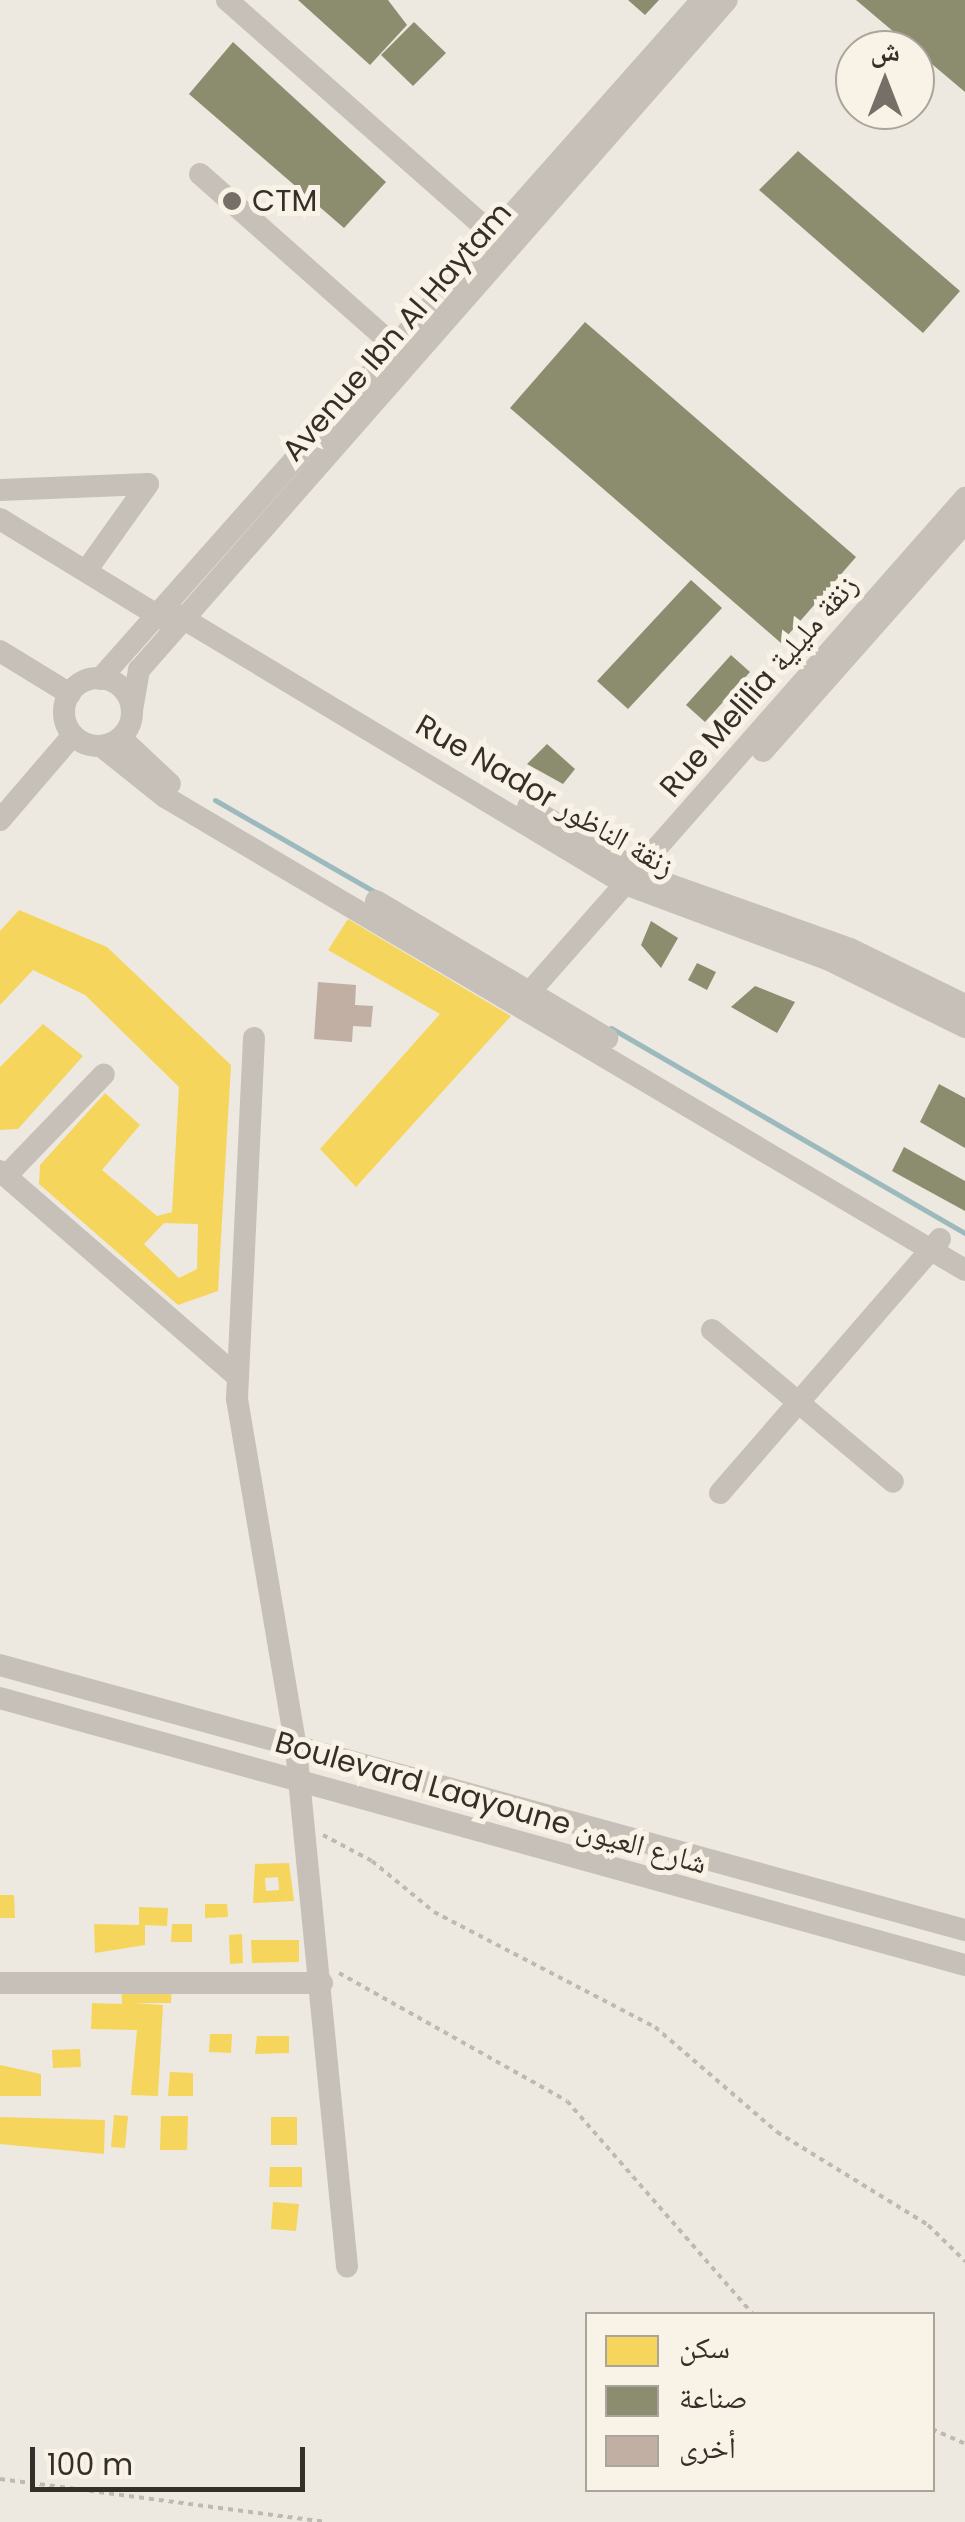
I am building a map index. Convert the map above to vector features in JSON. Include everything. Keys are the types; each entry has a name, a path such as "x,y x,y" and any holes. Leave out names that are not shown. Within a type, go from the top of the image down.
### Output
{"street":[{"path":"227,0 503,243"},
{"name":"Avenue Ibn Al Haytam","path":"503,243 702,0"},
{"name":"Avenue Ibn Al Haytam","path":"100,679 177,613 503,243 727,0"},
{"path":"200,174 398,349"},
{"name":"Avenue Ibn Al Haytam","path":"132,710 136,675 177,613 398,349 436,320"},
{"path":"0,490 148,484 86,572"},
{"name":"Rue Melilia زنقة مليلية","path":"532,1002 965,498"},
{"name":"Rue Nador زنقة الناظور","path":"0,519 86,572 177,613 638,881 829,960 965,1027"},
{"name":"Rue Melilia زنقة مليلية","path":"638,881 965,523"},
{"path":"0,652 70,694"},
{"path":"70,694 100,679 124,690 132,710 111,742"},
{"path":"0,820 73,735 70,694"},
{"path":"73,735 111,742 172,785 936,1245 965,1270"},
{"name":"Rue Nador زنقة الناظور","path":"638,881 850,949 965,1005"},
{"path":"254,1038 238,1377 296,1749 296,1780 321,1974 347,2266"},
{"path":"104,1074 3,1173 238,1377"},
{"path":"936,1245 965,1254"},
{"path":"720,1493 936,1245"},
{"path":"712,1330 893,1482"},
{"name":"Boulevard Laayoune شارع العيون","path":"0,1665 965,1930"},
{"name":"Boulevard Laayoune شارع العيون","path":"0,1698 965,1965"},
{"path":"0,1982 321,1974"}],"path":[{"path":"302,1824 372,1861 434,1912 655,2027 777,2132 928,2224 965,2261"},
{"path":"321,1974 444,2024 567,2102 751,2312"},
{"path":"935,2429 965,2444"},
{"path":"0,2479 326,2522"}],"building: سكن":[{"path":"19,910 107,947 231,1065 218,1291 178,1305 39,1184 40,1165 105,1093 140,1125 102,1170 157,1216 172,1212 179,1087 85,995 33,970 0,1005 0,931","holes":["164,1223 198,1224 197,1269 179,1278 144,1244"]},
{"path":"348,919 511,1016 356,1187 320,1149 440,1014 328,950"},
{"path":"43,1024 83,1056 18,1129 0,1130 0,1067"},
{"path":"289,1863 294,1901 253,1903 255,1864","holes":["278,1877 279,1890 266,1891 265,1878"]},
{"path":"0,1895 14,1895 15,1918 0,1918"},
{"path":"205,1904 227,1904 228,1917 205,1918"},
{"path":"139,1907 168,1908 167,1926 145,1925 145,1945 95,1953 94,1924 139,1925"},
{"path":"172,1924 192,1924 192,1942 171,1942"},
{"path":"242,1934 243,1963 230,1964 229,1935"},
{"path":"251,1940 299,1940 299,1962 252,1963"},
{"path":"121,1981 172,1981 171,2003 133,2003 163,2005 158,2096 131,2095 137,2030 91,2029 92,2003 122,2004"},
{"path":"210,2034 232,2034 231,2053 209,2052"},
{"path":"257,2036 289,2036 289,2053 255,2054"},
{"path":"80,2049 81,2067 53,2068 52,2050"},
{"path":"0,2065 41,2074 41,2096 0,2096"},
{"path":"170,2072 193,2073 193,2096 168,2096"},
{"path":"114,2115 128,2116 125,2148 111,2147"},
{"path":"161,2116 188,2116 187,2150 160,2150"},
{"path":"0,2117 105,2120 104,2154 0,2144"},
{"path":"271,2117 297,2117 297,2145 271,2145"},
{"path":"270,2167 302,2167 302,2187 269,2187"},
{"path":"273,2202 299,2204 296,2231 271,2229"}],"building: صناعة":[{"path":"298,0 388,0 407,25 370,65"},
{"path":"628,0 659,0 645,15"},
{"path":"856,0 965,0 965,92 935,67 935,30 892,30"},
{"path":"414,22 446,53 413,86 381,55"},
{"path":"233,42 386,182 344,228 189,94"},
{"path":"798,151 960,291 923,333 759,190"},
{"path":"585,322 856,557 781,643 510,408"},
{"path":"691,580 722,608 628,709 597,681"},
{"path":"731,655 750,672 705,722 686,705"},
{"path":"547,744 575,769 563,784 527,764"},
{"path":"651,921 678,938 661,968 641,945"},
{"path":"697,963 716,972 707,990 688,980"},
{"path":"755,986 795,1002 777,1033 731,1007"},
{"path":"939,1084 965,1098 965,1148 920,1122"},
{"path":"904,1147 965,1181 965,1211 892,1171"}],"building: أخرى":[{"path":"318,982 356,985 355,1005 373,1006 371,1027 353,1026 352,1042 314,1039"}],"waterway":[{"path":"215,800 377,893"},
{"path":"611,1028 965,1233"}],"place":[{"name":"CTM","path":"232,201"}]}
